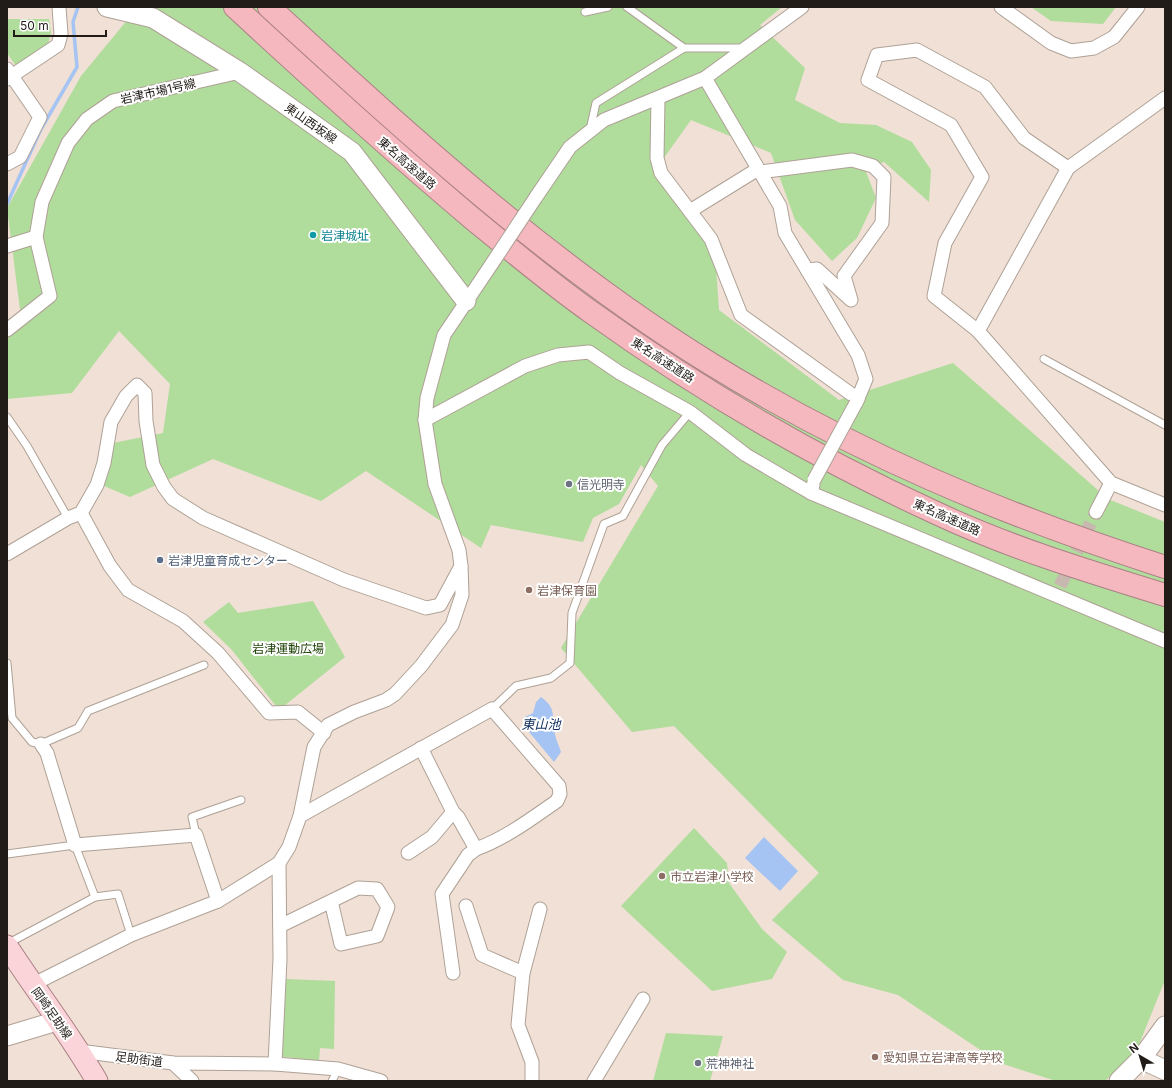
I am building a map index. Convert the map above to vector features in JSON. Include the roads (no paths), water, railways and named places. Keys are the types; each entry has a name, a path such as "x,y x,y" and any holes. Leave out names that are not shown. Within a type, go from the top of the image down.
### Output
{"highway":[{"name":"東名高速道路","path":"235,7 418,173 512,251 590,311 633,341 734,405 851,471 934,513 1016,547 1165,595"},
{"name":"東名高速道路","path":"269,7 448,168 550,252 632,311 708,362 784,407 863,449 953,490 1040,525 1165,567"}],"main road":[{"name":"岡崎足助線","path":"7,945 32,985 80,1051 97,1081"}],"street":[{"path":"7,164 20,156 40,117 9,75 58,45 61,34 59,7"},
{"name":"東山西坂線","path":"107,7 147,11 153,18 240,72 352,152 466,301"},
{"path":"32,985 131,935 218,902 279,863 289,847 300,816 314,747 328,725 354,712 386,700 395,694 421,666 452,625 462,595 462,566 459,550 435,484 425,420 427,398 444,335 570,147 604,120 705,78 802,7"},
{"path":"1001,7 1051,43 1071,51 1094,48 1114,37 1138,7"},
{"path":"1068,168 1024,138 985,87 917,50 877,55 868,80 951,125 982,178 945,243 934,296 978,331 1111,483 1165,505"},
{"name":"岩津市場1号線","path":"7,330 50,296 36,237 42,202 55,169 68,143 87,119 113,101 240,72"},
{"path":"705,78 780,206 785,233 858,355 866,379 857,401 814,480 811,493"},
{"path":"658,98 658,158 661,173 711,239 741,315 857,401"},
{"path":"978,331 1068,168 1165,98"},
{"path":"690,211 759,170 852,160 873,166 884,177 882,223 844,276 851,300 817,269 807,270"},
{"path":"7,246 36,237"},
{"path":"425,420 525,366 558,355 589,352 620,373 690,412 746,455 811,493 1057,591 1165,641"},
{"path":"7,554 68,518 81,513 97,485 104,463 111,422 126,396 138,384 146,393 146,421 153,465 173,499 203,518 344,580 426,608 440,605 462,566"},
{"path":"1096,512 1111,483"},
{"path":"81,513 110,566 128,590 183,621 218,653 269,713 298,712 324,732"},
{"path":"300,816 492,709 559,786 560,794 557,801 518,828 492,843 476,849 468,854 442,894 453,973"},
{"path":"41,744 47,753 74,845 196,835 218,902"},
{"path":"421,748 453,812 476,849"},
{"path":"408,853 432,837 453,812"},
{"path":"275,1064 280,959 279,863"},
{"path":"280,926 331,901 358,888 376,889 388,907 377,936 341,944 331,901"},
{"path":"466,906 482,955 523,973"},
{"path":"532,1081 532,1062 518,1025 523,973 540,909"},
{"path":"594,1081 643,999"},
{"path":"7,1036 57,1021"},
{"path":"1119,1081 1140,1059 1165,1026"},
{"name":"足助街道","path":"80,1051 173,1064 192,1081"},
{"path":"1140,1059 1165,1070"},
{"path":"173,1064 275,1064 338,1069 381,1081"}],"lane":[{"path":"585,12 608,7"},
{"path":"627,7 684,48"},
{"path":"589,132 596,103 684,48 746,48"},
{"path":"1044,359 1165,425"},
{"path":"492,709 516,686 551,678 570,663 572,613 604,524 623,516 662,445 690,412"},
{"path":"7,416 68,518"},
{"path":"7,663 12,718 32,742 41,744 78,728 88,711 204,665"},
{"path":"196,835 192,817 241,800"},
{"path":"7,854 74,845 95,897"},
{"path":"7,945 95,897 118,894 131,935"},
{"path":"332,1081 338,1069"}],"water":[{"name":"東山池","path":"541,697 546,701 552,710 555,736 561,752 554,762 525,727 523,718 533,713 536,702"},
{"path":"764,837 798,871 780,891 745,858"}],"waterway":[{"path":"7,204 41,129 77,67 73,22 78,7"}],"tunnel":[{"path":"1060,586 1096,512"}],"place":[{"name":"岩津城址","path":"313,235"},
{"name":"信光明寺","path":"569,484"},
{"name":"岩津児童育成センター","path":"160,560"},
{"name":"岩津保育園","path":"529,590"},
{"name":"市立岩津小学校","path":"662,876"},
{"name":"愛知県立岩津高等学校","path":"875,1057"},
{"name":"荒神神社","path":"698,1063"}],"park label":[{"name":"岩津運動広場","path":"288,648"}]}
